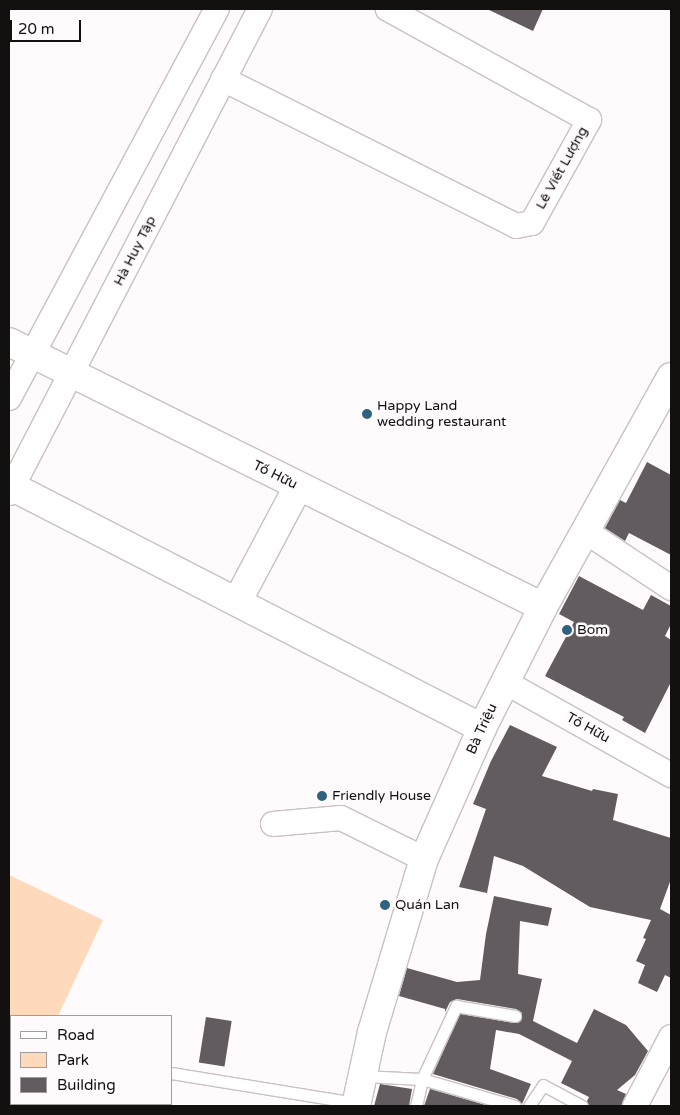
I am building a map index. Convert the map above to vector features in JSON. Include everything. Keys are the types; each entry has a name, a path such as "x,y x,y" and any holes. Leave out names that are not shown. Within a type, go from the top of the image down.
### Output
{"main road":[{"name":"Tố Hữu","path":"20,348 543,607"},
{"name":"Bà Triệu","path":"356,1104 372,1032 424,858 482,728 543,607 671,377"},
{"path":"237,602 298,487"},
{"path":"10,488 482,728"}],"street":[{"path":"9,398 20,348 217,9"},
{"name":"Hà Huy Tập","path":"10,488 260,9"},
{"name":"Lê Viết Lượng","path":"223,79 516,226 532,223 589,120 388,9"},
{"path":"585,531 671,588"},
{"name":"Tố Hữu","path":"505,682 671,775"},
{"path":"273,824 341,818 424,858"},
{"path":"635,1106 671,1037"}],"lane":[{"path":"416,1106 422,1079 456,1006 514,1016"},
{"path":"172,1073 356,1104"},
{"path":"363,1076 422,1079 515,1106"},
{"path":"529,1106 542,1085 582,1106"}],"green space":[{"path":"9,875 103,920 58,1015 10,1015 9,1026"}],"building":[{"path":"487,9 543,9 533,31"},
{"path":"647,462 671,475 671,555 629,533 625,541 605,528 620,500 626,503"},
{"path":"579,576 643,610 651,595 671,606 671,624 665,636 671,640 671,682 645,733 622,720 624,717 545,676 574,622 559,614"},
{"path":"510,725 557,747 542,776 592,791 593,789 618,794 613,820 671,838 671,879 660,909 671,915 671,978 665,975 657,992 638,983 645,965 636,961 646,939 643,938 651,920 590,907 523,866 494,856 487,893 459,887 486,809 473,804 491,761"},
{"path":"494,896 552,908 548,926 520,921 518,974 542,979 533,1021 577,1043 594,1009 626,1025 648,1051 635,1075 617,1090 626,1094 621,1106 589,1106 587,1101 589,1097 561,1083 572,1061 519,1034 496,1030 490,1069 531,1084 522,1104 517,1099 433,1074 460,1014 514,1023 518,1023 522,1018 522,1013 516,1009 457,999 450,1002 445,1012 445,1009 399,996 407,968 457,982 480,980 486,934"},
{"path":"206,1017 232,1021 224,1067 199,1062"},
{"path":"380,1084 412,1089 409,1106 374,1106"},
{"path":"430,1089 489,1106 424,1106"}],"place":[{"name":"Happy Land wedding restaurant","path":"367,414"},
{"name":"Bom","path":"567,630"},
{"name":"Friendly House","path":"322,796"},
{"name":"Quán Lan","path":"385,905"}]}
